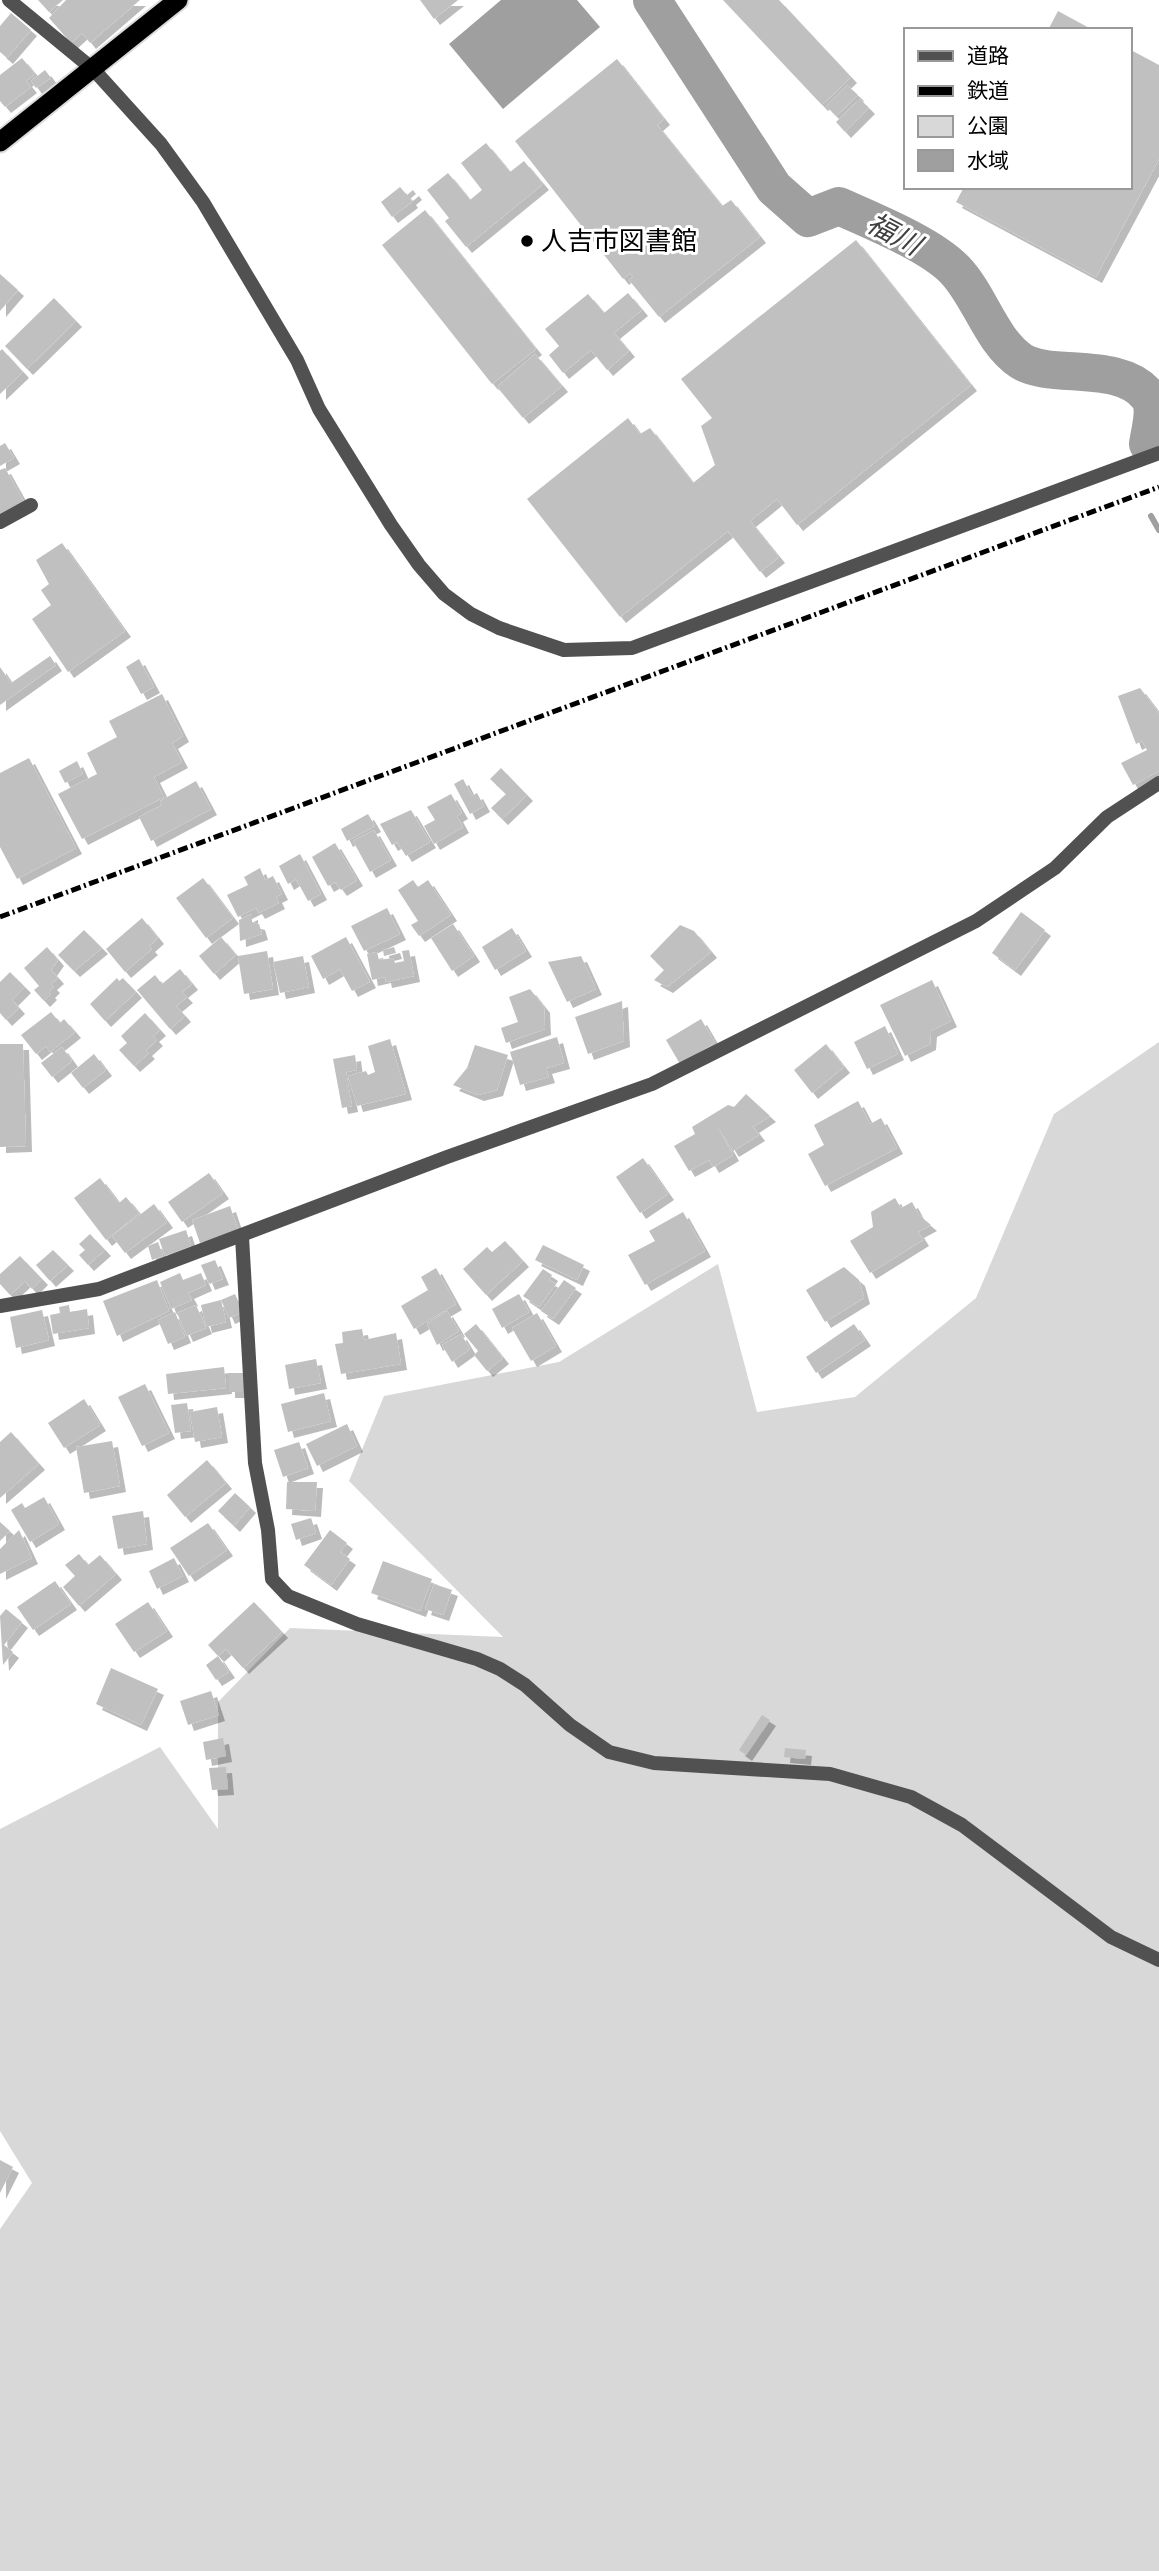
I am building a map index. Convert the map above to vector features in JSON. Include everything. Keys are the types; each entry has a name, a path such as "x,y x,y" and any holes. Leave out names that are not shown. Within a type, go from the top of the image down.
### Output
{"highway":[{"path":"0,142 94,70 178,0"}],"street":[{"path":"9,0 94,70 161,144 203,202 297,360 319,409 419,565 443,594 471,614 530,640 564,650 632,648 1159,453"},
{"path":"0,522 32,505"},
{"path":"0,1306 99,1289 447,1157 652,1084 802,1011 976,921 1055,868 1108,817 1159,783"},
{"path":"242,1237 255,1463 268,1530 272,1579 288,1596 357,1624 477,1659 499,1669 525,1685 570,1725 609,1752 654,1763 830,1774 911,1797 962,1825 1111,1937 1159,1960"}],"green space":[{"path":"1159,1042 1159,2571 0,2571 0,2229 32,2183 0,2131 0,1829 160,1747 218,1829 218,1702 290,1628 503,1637 349,1481 384,1396 559,1362 718,1264 757,1412 855,1397 976,1298 1054,1114"}],"water":[{"path":"501,0 577,0 600,27 503,109 449,44"}],"building":[{"path":"38,0 63,0 49,12"},
{"path":"66,0 140,0 90,43 82,33 71,43 49,18"},
{"path":"420,0 458,0 434,19"},
{"path":"723,0 779,0 851,77 822,105"},
{"path":"1058,11 1089,28 1049,28"},
{"path":"11,13 31,30 7,58 0,52 0,26"},
{"path":"1131,50 1159,65 1159,159 1096,277 956,202 963,189 1131,189"},
{"path":"22,58 35,74 26,81 31,87 5,107 0,101 0,75"},
{"path":"617,59 664,119 657,125 722,206 731,200 760,237 659,317 629,280 633,277 630,273 623,279 515,141"},
{"path":"45,70 51,78 36,88 31,81"},
{"path":"847,85 858,95 836,116 826,106"},
{"path":"860,99 869,108 845,132 836,122"},
{"path":"486,143 510,172 524,161 543,184 466,247 445,221 449,218 427,190 448,173 470,200 482,190 461,163"},
{"path":"400,187 407,195 413,190 416,194 410,199 412,202 392,217 381,202"},
{"path":"425,210 536,349 492,384 382,245"},
{"path":"856,240 971,385 797,525 777,499 750,521 779,557 760,572 728,531 620,617 527,499 628,418 640,434 650,428 693,483 715,465 701,426 712,418 681,379"},
{"path":"0,274 18,290 0,311"},
{"path":"628,293 642,310 614,333 629,351 607,370 591,350 563,373 549,355 559,346 545,329 588,294 604,313"},
{"path":"54,298 76,321 27,369 5,346"},
{"path":"2,349 23,372 0,394 0,351"},
{"path":"535,354 562,386 523,418 497,387"},
{"path":"5,443 14,458 0,466 0,446"},
{"path":"5,468 24,502 0,515 0,470"},
{"path":"62,543 125,631 68,672 32,619 51,605 41,590 49,584 36,560"},
{"path":"50,656 56,665 0,705 0,667 11,683"},
{"path":"139,659 154,687 141,694 126,667"},
{"path":"1140,688 1159,713 1159,771 1133,785 1121,763 1147,750 1142,741 1136,744 1118,696"},
{"path":"162,694 183,736 172,743 182,762 154,777 164,797 82,839 58,794 97,774 87,753 117,737 109,721"},
{"path":"29,758 76,848 17,879 0,847 0,773"},
{"path":"77,761 83,774 65,783 59,771"},
{"path":"501,768 527,795 502,819 491,808 506,794 490,779"},
{"path":"463,779 472,796 477,793 484,806 470,814 454,784"},
{"path":"196,781 211,809 151,841 139,817 162,805 160,801"},
{"path":"451,794 462,813 457,816 463,827 434,844 424,826 435,820 427,807"},
{"path":"411,810 430,842 406,856 397,842 392,845 380,824"},
{"path":"368,814 375,826 347,841 341,829"},
{"path":"374,830 391,860 370,872 353,841"},
{"path":"335,843 357,880 341,890 335,882 328,886 312,857"},
{"path":"300,854 321,894 308,901 296,879 288,884 279,866"},
{"path":"260,868 265,880 273,876 282,894 276,897 279,903 259,913 256,908 238,917 227,895 248,885 244,877"},
{"path":"203,878 233,918 206,938 176,898"},
{"path":"413,880 418,887 428,880 451,915 419,936 411,925 418,921 398,890"},
{"path":"387,908 400,934 364,951 351,926"},
{"path":"1021,912 1045,930 1015,970 992,953"},
{"path":"252,914 252,922 259,924 262,934 240,941 239,920"},
{"path":"142,918 158,938 149,946 152,949 125,972 106,949"},
{"path":"453,924 474,956 452,971 431,938"},
{"path":"680,925 694,931 711,952 667,987 654,980 664,970 650,956"},
{"path":"512,928 526,951 495,970 482,947"},
{"path":"84,930 102,948 74,971 58,955"},
{"path":"221,937 236,955 214,974 199,956"},
{"path":"346,937 370,982 352,991 340,969 323,979 311,956"},
{"path":"47,947 58,960 51,970 58,978 51,984 54,987 44,1001 34,990 39,986 24,968"},
{"path":"394,947 396,953 384,956 383,950"},
{"path":"409,950 414,976 386,982 385,977 372,980 367,954 377,952 379,960 393,958 395,963 404,961 402,951"},
{"path":"267,951 273,989 244,994 238,956"},
{"path":"303,956 309,987 280,993 273,962"},
{"path":"581,956 596,989 567,1002 548,962"},
{"path":"180,969 192,984 182,992 187,997 176,1006 185,1016 170,1029 137,990 155,975 162,984"},
{"path":"10,972 25,987 12,1000 19,1008 6,1020 0,1013 0,982"},
{"path":"117,978 119,981 123,978 136,992 105,1021 90,1004"},
{"path":"932,980 951,1021 931,1031 930,1044 905,1056 880,1005"},
{"path":"530,989 544,1007 545,1029 506,1043 501,1028 518,1022 509,997"},
{"path":"622,1001 624,1041 588,1054 575,1017"},
{"path":"51,1012 60,1023 64,1019 75,1032 50,1052 46,1046 36,1054 21,1035"},
{"path":"145,1013 160,1030 153,1036 157,1040 146,1050 149,1053 134,1066 119,1050 127,1043 121,1036"},
{"path":"701,1019 715,1043 680,1064 666,1040"},
{"path":"885,1026 898,1054 867,1069 854,1042"},
{"path":"557,1037 564,1063 546,1068 549,1077 520,1085 510,1052"},
{"path":"390,1039 406,1094 357,1106 348,1076 366,1071 368,1075 375,1072 368,1046"},
{"path":"0,1044 23,1044 26,1146 0,1147"},
{"path":"826,1044 844,1067 812,1093 794,1070"},
{"path":"475,1045 508,1055 497,1090 478,1095 453,1085 467,1068"},
{"path":"62,1047 72,1061 52,1077 41,1063"},
{"path":"94,1054 106,1070 83,1088 71,1073"},
{"path":"355,1055 357,1070 346,1072 352,1106 342,1108 333,1059"},
{"path":"746,1094 770,1116 753,1127 759,1135 733,1151 717,1126 733,1155 713,1167 709,1160 689,1171 674,1146 695,1134 692,1127 728,1105 734,1107"},
{"path":"858,1101 870,1124 881,1118 897,1148 825,1186 808,1154 824,1145 814,1125"},
{"path":"643,1158 668,1194 640,1213 616,1177"},
{"path":"209,1173 223,1193 182,1222 168,1202"},
{"path":"100,1178 119,1203 126,1197 139,1213 106,1240 74,1198"},
{"path":"895,1198 901,1208 912,1202 919,1215 931,1225 918,1232 923,1240 870,1273 850,1241 873,1227 871,1212"},
{"path":"154,1204 167,1222 125,1253 112,1236"},
{"path":"230,1206 238,1230 200,1243 192,1220"},
{"path":"683,1212 705,1251 645,1285 628,1255 655,1241 649,1231"},
{"path":"186,1230 191,1246 165,1256 159,1239"},
{"path":"90,1234 105,1250 88,1265 79,1255 85,1250 79,1244"},
{"path":"505,1241 523,1261 486,1295 463,1269 487,1247 492,1252"},
{"path":"158,1242 163,1256 152,1260 148,1246"},
{"path":"543,1245 584,1265 577,1280 535,1260"},
{"path":"53,1250 68,1265 50,1281 36,1265"},
{"path":"20,1256 42,1279 32,1289 25,1281 10,1295 0,1284 0,1274"},
{"path":"215,1260 223,1279 209,1284 201,1265"},
{"path":"844,1267 859,1280 864,1298 825,1322 806,1290"},
{"path":"436,1268 456,1304 414,1329 401,1306 428,1290 421,1277"},
{"path":"543,1269 552,1275 549,1280 556,1284 539,1307 523,1296"},
{"path":"180,1273 183,1280 201,1273 206,1285 188,1293 192,1300 171,1309 160,1282"},
{"path":"157,1280 169,1311 117,1336 103,1301"},
{"path":"564,1280 576,1288 553,1319 541,1311"},
{"path":"235,1294 243,1312 229,1318 221,1300"},
{"path":"519,1294 529,1312 502,1328 492,1309"},
{"path":"221,1300 226,1322 206,1327 201,1305"},
{"path":"69,1305 70,1312 87,1309 89,1328 53,1334 50,1315 60,1313 59,1307"},
{"path":"196,1305 206,1328 187,1336 177,1313"},
{"path":"42,1310 49,1340 16,1348 10,1317"},
{"path":"447,1311 459,1331 437,1345 427,1324"},
{"path":"175,1312 185,1337 168,1344 158,1320"},
{"path":"537,1313 556,1346 531,1361 512,1328"},
{"path":"476,1324 503,1358 487,1371 474,1355 478,1351 464,1334"},
{"path":"854,1324 865,1340 816,1373 806,1357"},
{"path":"362,1329 364,1340 396,1333 401,1364 341,1374 335,1344 343,1343 342,1332"},
{"path":"461,1334 470,1349 452,1362 442,1345"},
{"path":"316,1359 321,1383 289,1389 285,1365"},
{"path":"224,1367 226,1388 168,1394 166,1374"},
{"path":"229,1373 243,1373 243,1392 229,1392"},
{"path":"145,1384 169,1433 142,1446 118,1397"},
{"path":"324,1393 331,1421 288,1432 281,1404"},
{"path":"84,1399 100,1425 64,1448 48,1423"},
{"path":"187,1403 191,1431 175,1433 171,1405"},
{"path":"217,1407 222,1437 195,1442 190,1412"},
{"path":"347,1424 357,1446 317,1466 306,1444"},
{"path":"11,1432 39,1464 0,1498 0,1442"},
{"path":"112,1441 120,1486 84,1493 76,1447"},
{"path":"299,1442 308,1468 283,1477 274,1450"},
{"path":"207,1460 226,1483 185,1517 167,1495"},
{"path":"287,1482 317,1482 315,1511 286,1509"},
{"path":"235,1493 250,1507 234,1526 218,1511"},
{"path":"44,1497 59,1524 30,1542 11,1510 22,1503 25,1508"},
{"path":"143,1511 147,1544 118,1549 112,1516"},
{"path":"311,1518 316,1533 296,1540 291,1524"},
{"path":"0,1522 10,1531 0,1541"},
{"path":"208,1523 227,1550 189,1576 170,1548"},
{"path":"19,1530 32,1558 0,1574 0,1549"},
{"path":"330,1530 347,1543 340,1552 350,1559 331,1585 304,1565"},
{"path":"79,1554 88,1565 100,1555 116,1574 79,1606 63,1587 75,1576 65,1565"},
{"path":"174,1558 183,1576 157,1589 149,1571"},
{"path":"383,1561 432,1579 420,1611 371,1593"},
{"path":"55,1581 71,1604 33,1630 17,1607"},
{"path":"434,1584 452,1590 443,1615 425,1609"},
{"path":"148,1602 167,1631 134,1652 115,1624"},
{"path":"254,1602 282,1632 243,1668 226,1649 218,1656 208,1645"},
{"path":"6,1609 22,1622 4,1645 13,1652 3,1665 0,1616"},
{"path":"218,1656 229,1672 216,1680 206,1665"},
{"path":"111,1668 158,1689 141,1725 96,1704"},
{"path":"211,1691 219,1715 188,1725 180,1701"},
{"path":"762,1715 770,1720 746,1755 739,1750"},
{"path":"223,1738 226,1756 206,1760 203,1742"},
{"path":"785,1748 806,1750 805,1759 784,1757"},
{"path":"226,1767 228,1789 212,1790 209,1768"},
{"path":"0,2160 13,2167 0,2193"}],"waterway":[{"name":"福川","path":"652,0 774,188 808,218 839,206 900,234 944,260 972,292 1002,342 1021,361 1050,369 1103,374 1136,385 1151,401 1152,419 1148,444"},
{"name":"福川","path":"1151,516 1159,530"}],"railway":[{"path":"0,917 1159,487"}],"place":[{"name":"人吉市図書館","path":"527,241"}]}
